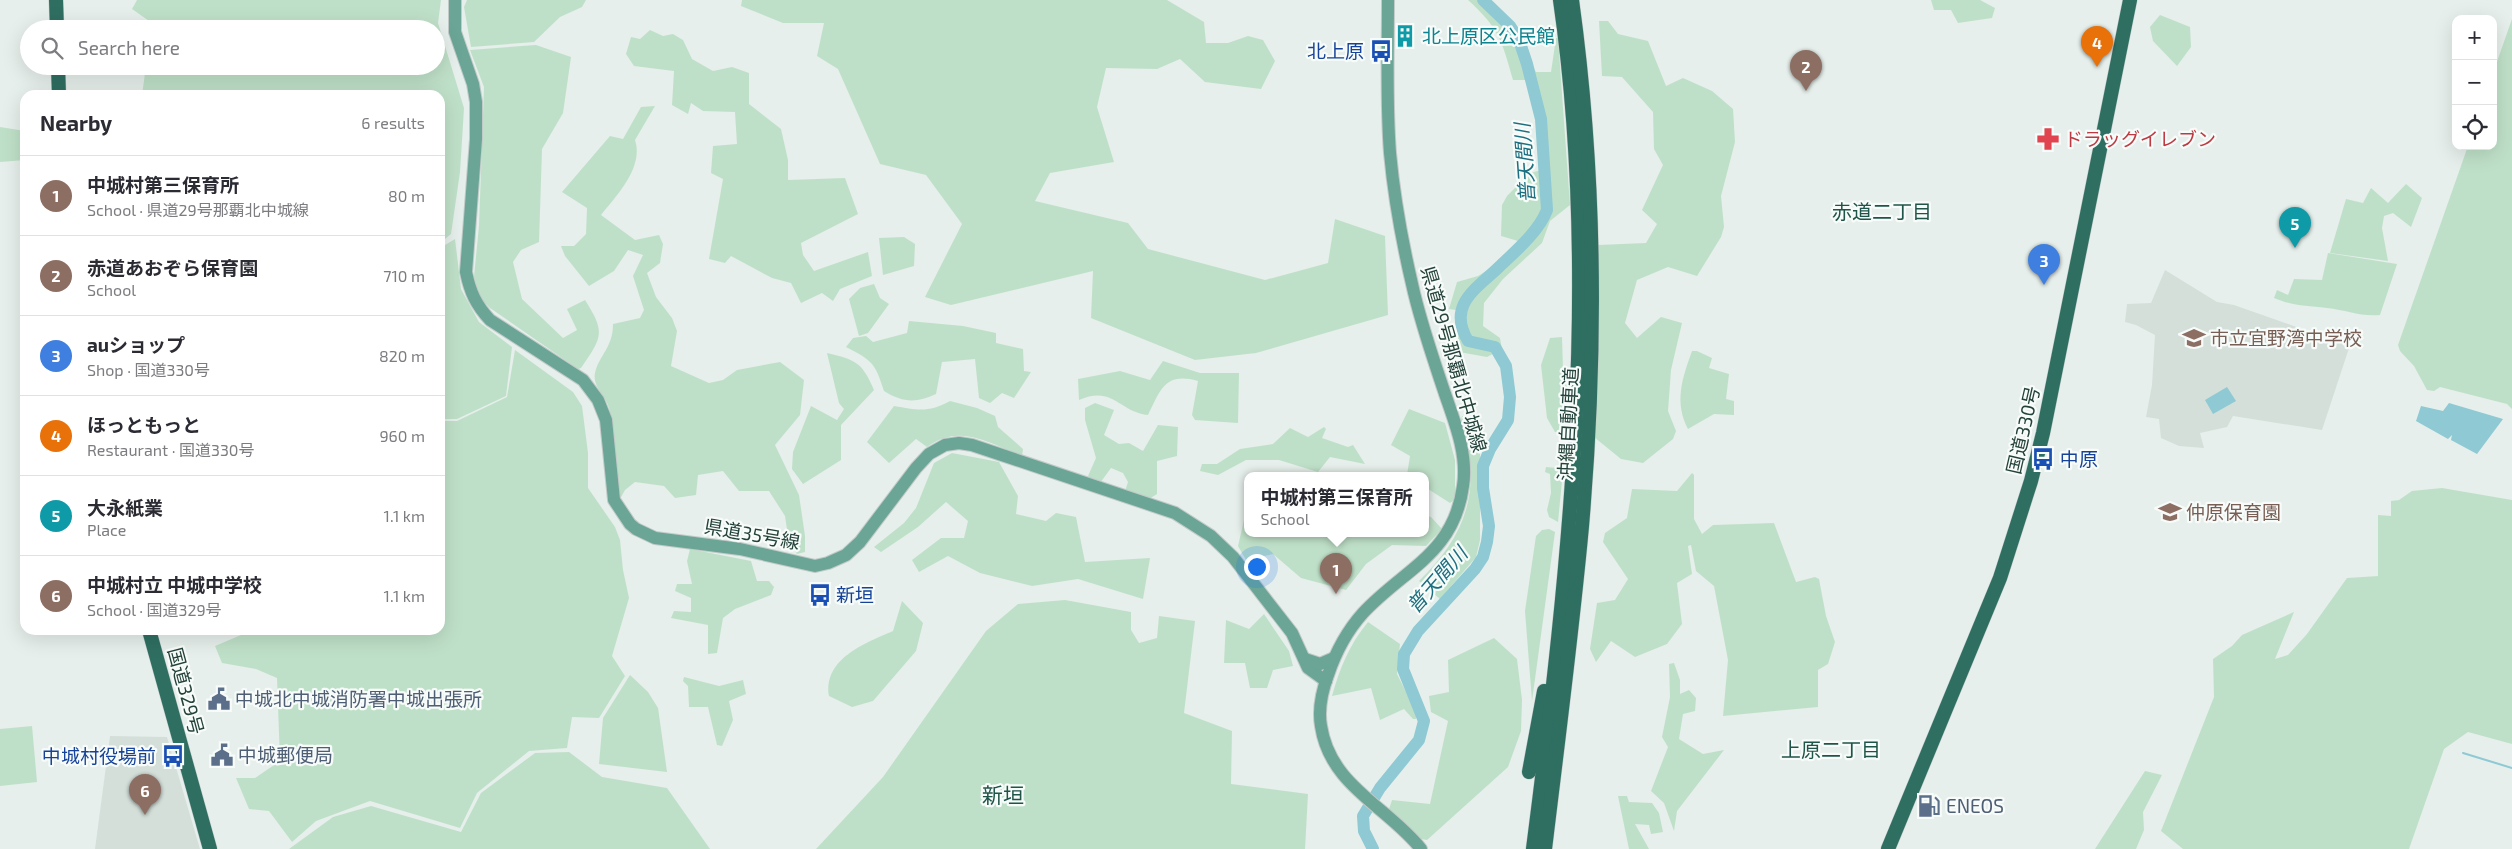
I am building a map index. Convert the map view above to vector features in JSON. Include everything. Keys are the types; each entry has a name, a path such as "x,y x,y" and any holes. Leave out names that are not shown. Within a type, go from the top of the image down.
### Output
{"highway":[{"path":"56,0 57,20"},
{"name":"沖縄自動車道","path":"1533,849 1568,537 1579,338 1576,155 1567,46 1560,0"},
{"name":"沖縄自動車道","path":"1545,849 1582,525 1590,342 1588,155 1584,96 1572,0"},
{"name":"国道330号","path":"1888,849 2000,578 2031,481 2043,433 2130,0"},
{"path":"58,75 59,90"},
{"name":"国道329号","path":"150,635 210,849"},
{"path":"1528,772 1548,672 1556,656"}],"main road":[{"name":"県道35号線","path":"455,0 455,32 474,84 476,102 476,139 466,272 470,292 478,308 490,320 583,380 598,400 606,420 614,500 626,520 636,529 655,538 740,549 815,566 828,563 846,555 860,542 906,480 929,454 945,444 959,443 972,445 1174,512 1190,522 1211,536 1233,557 1292,633 1310,671 1326,681"},
{"name":"県道29号那覇北中城線","path":"1388,0 1389,122 1396,200 1416,301 1462,450 1464,486 1455,521 1438,548 1363,614 1345,636 1334,658 1326,681 1320,714 1324,739 1344,776 1367,800 1385,813 1421,849"},
{"path":"1305,659 1320,664 1334,658"}],"shaded area":[{"path":"2165,270 2217,302 2234,305 2319,335 2352,339 2322,430 2233,416 2227,427 2200,433 2204,448 2179,446 2161,438 2159,419 2146,417 2152,385 2155,335 2136,325 2125,322 2127,304 2151,303"},
{"path":"110,736 167,737 200,849 95,849"}],"green space":[{"path":"137,0 441,0 438,20 148,20 132,9"},
{"path":"467,0 586,0 582,7 560,17 534,42 471,47 464,7"},
{"path":"742,0 1167,0 1204,22 1206,43 1228,43 1248,36 1263,40 1275,61 1261,89 1205,82 1180,59 1157,69 1106,68 1097,107 1114,162 1050,173 1035,201 1128,223 1148,249 1265,280 1328,263 1335,219 1385,236 1388,315 1256,353 1195,360 1091,318 1093,271 951,305 925,297 962,224 926,175 880,164 838,69 817,56 824,23 783,23 741,6"},
{"path":"1468,0 1486,0 1522,40 1529,61 1536,72 1551,72 1556,38 1558,38 1570,205 1550,221 1542,243 1503,279 1484,303 1483,326 1500,338 1502,349 1487,357 1459,352 1456,310 1449,309 1457,282 1478,276 1519,251 1518,241 1501,236 1502,205 1507,196 1530,173 1542,170 1540,126 1527,80 1513,80 1506,55 1493,27"},
{"path":"1931,0 1980,0 1995,8 1992,18 1958,23 1951,10 1934,10"},
{"path":"2160,15 2190,27 2191,47 2177,66 2153,41 2150,27"},
{"path":"2512,19 2512,409 2507,404 2440,387 2434,391 2427,390 2414,366 2400,351 2398,345 2467,150 2497,150 2497,62"},
{"path":"1599,21 1608,21 1618,34 1648,41 1666,86 1683,78 1712,91 1733,109 1735,142 1721,196 1724,227 1721,237 1697,276 1668,267 1637,280 1625,323 1637,338 1661,317 1682,323 1671,370 1668,411 1676,431 1673,439 1643,463 1621,459 1594,437 1599,332 1598,245 1646,243 1657,224 1642,210 1663,165 1654,149 1653,112 1622,77 1602,76"},
{"path":"650,30 663,36 673,34 683,40 692,59 713,71 732,67 749,73 749,104 781,129 788,160 788,180 845,178 858,214 801,243 803,255 814,271 868,252 872,276 840,289 833,301 822,293 801,303 791,283 772,278 731,256 725,263 709,259 723,179 711,173 713,146 737,144 735,112 703,111 691,103 688,114 672,105 674,71 634,66 626,54 631,37 640,39"},
{"path":"536,45 571,57 563,113 542,149 539,242 521,250 513,262 522,299 563,338 577,330 567,309 585,300 592,311 599,335 593,349 581,368 578,369 490,308 479,297 474,277 479,226 484,87 470,50"},
{"path":"445,46 464,108 460,172 451,234 445,239 445,90 143,90 145,75 445,75"},
{"path":"655,106 635,140 636,160 632,170 621,190 601,215 635,240 659,235 663,244 660,263 647,273 656,297 672,318 677,331 671,366 709,383 723,380 737,370 780,362 804,380 800,415 775,445 799,495 805,536 805,552 797,554 788,536 785,516 769,491 739,491 723,471 698,475 696,495 675,498 664,486 635,482 625,490 620,499 616,492 613,429 609,408 597,387 595,373 611,339 613,324 640,318 644,310 633,276 643,255 628,250 614,271 589,286 565,256 561,246 574,246 586,234 587,208 562,192 610,136 623,139 641,107"},
{"path":"0,127 20,130 20,160 0,162"},
{"path":"2406,184 2422,198 2411,227 2393,213 2384,216 2382,228 2388,261 2330,253 2346,199 2363,203 2371,188 2388,203"},
{"path":"904,237 915,244 914,266 883,275 879,238"},
{"path":"455,239 461,289 479,322 512,347 506,396 457,419 445,419 445,245"},
{"path":"2328,253 2397,264 2380,315 2366,315 2295,304 2274,298 2277,290 2288,295 2294,279 2322,280"},
{"path":"874,284 880,298 889,304 868,333 859,336 849,299 860,288"},
{"path":"909,321 963,326 996,333 996,343 1023,349 1024,371 1031,372 1014,398 1002,393 990,403 979,398 975,359 942,362 936,394 916,400 897,398 884,391 875,368 868,360 846,347 853,338 866,336 873,342 907,333"},
{"path":"1562,337 1563,370 1569,371 1566,433 1555,432 1547,418 1541,365 1550,338"},
{"path":"515,350 573,392 582,406 588,453 588,488 615,527 620,540 623,570 629,598 612,656 625,676 599,718 572,717 567,748 529,751 477,793 460,828 370,801 316,821 292,842 269,811 249,809 236,778 255,778 280,761 277,678 256,669 222,663 215,646 241,635 445,635 445,421 457,421 507,397"},
{"path":"1692,351 1697,351 1712,358 1709,368 1729,374 1726,399 1734,401 1734,415 1714,414 1688,429 1680,400 1685,371"},
{"path":"827,353 851,360 857,364 866,373 874,390 841,425 841,460 803,484 792,469 793,452 811,406 837,420 844,409 839,403"},
{"path":"1163,361 1200,373 1239,373 1238,423 1195,420 1192,415 1198,381 1187,379 1178,379 1165,385 1148,415 1138,413 1108,397 1091,396 1079,400 1078,379 1120,371 1150,380"},
{"path":"950,401 977,408 995,416 998,427 1023,449 1022,456 986,441 963,436 951,436 927,447 916,439 889,463 867,442 894,406 923,410"},
{"path":"1095,403 1114,410 1104,435 1119,444 1129,443 1143,451 1158,425 1178,427 1177,456 1157,461 1157,494 1149,499 1125,491 1128,482 1123,473 1111,468 1100,483 1088,476 1096,458 1085,420 1085,408"},
{"path":"1409,409 1445,423 1455,460 1455,499 1450,503 1429,490 1429,472 1407,472 1410,456 1391,445"},
{"path":"1462,416 1470,418 1480,430 1480,540 1476,557 1440,599 1419,581 1444,553 1461,524 1466,508 1470,491 1471,473 1469,454 1461,425"},
{"path":"1324,427 1326,429 1322,438 1348,447 1353,445 1365,464 1330,457 1318,472 1279,460 1246,460 1218,475 1200,471 1202,464 1217,464 1240,449 1273,444 1290,428 1308,437"},
{"path":"1562,450 1565,450 1558,522 1549,517 1547,510 1551,493 1550,474 1545,472 1546,467 1557,468"},
{"path":"952,453 999,462 1018,496 1016,514 1046,521 1056,513 1076,517 1085,562 1150,558 1143,599 1078,579 1032,586 980,573 948,556 919,572 912,560 941,538 964,538 968,521 946,502 918,527 881,552 874,547 904,523 916,508 934,463"},
{"path":"1692,473 1694,475 1694,519 1702,534 1713,525 1774,523 1796,582 1815,577 1819,579 1826,616 1835,642 1828,664 1818,670 1818,707 1723,716 1728,660 1714,586 1696,571 1691,545 1688,546 1692,574 1677,583 1682,624 1667,644 1635,657 1611,641 1596,662 1590,649 1597,603 1615,600 1628,579 1603,542 1605,533 1627,518 1632,489 1677,491"},
{"path":"2442,488 2512,500 2512,744 2468,732 2444,749 2409,849 2183,849 2161,831 2214,697 2213,659 2232,646 2242,635 2294,612 2275,659 2288,655 2307,634 2347,578 2378,576 2378,515 2391,516 2391,501 2399,500 2412,491"},
{"path":"1429,516 1442,529 1426,546 1392,545 1366,564 1346,590 1301,578 1273,554 1246,560 1238,546 1244,520 1244,537 1429,537"},
{"path":"1549,529 1555,532 1532,701 1525,611 1536,536 1542,530"},
{"path":"690,549 751,561 757,581 769,581 774,587 771,595 735,609 723,618 717,653 708,654 708,625 671,618 674,611 691,612 691,598 675,591 677,584 692,584 687,561"},
{"path":"1065,600 1131,612 1131,630 1139,643 1157,638 1159,616 1195,621 1184,713 1232,731 1231,784 1308,794 1305,849 816,849 883,777 986,631 1018,604"},
{"path":"902,601 923,623 916,651 873,701 852,707 829,696 829,683 839,662 859,647 893,631"},
{"path":"1264,614 1289,651 1293,666 1273,670 1267,688 1250,688 1245,663 1224,663 1226,620 1249,629"},
{"path":"1368,622 1400,644 1397,674 1416,712 1416,719 1413,719 1404,709 1380,720 1371,688 1332,696 1346,657 1355,639"},
{"path":"1494,638 1517,659 1522,700 1521,731 1508,767 1427,840 1421,839 1389,809 1392,800 1430,804 1448,721 1431,712 1429,696 1449,692 1448,660"},
{"path":"1674,663 1680,680 1680,694 1689,690 1696,698 1695,711 1683,714 1679,739 1703,754 1724,750 1677,811 1674,831 1664,803 1651,791 1668,747 1662,737 1670,697 1669,664"},
{"path":"630,675 648,692 658,708 667,772 599,764 603,718"},
{"path":"684,677 719,686 743,680 746,694 729,701 733,720 722,746 717,745 708,707 689,707 688,686 683,681"},
{"path":"32,726 37,782 0,786 0,729"},
{"path":"569,752 602,777 667,788 710,849 289,849 333,817 371,806 461,832 481,793 535,753"},
{"path":"2145,771 2162,775 2143,812 2144,830 2136,849 2095,849"},
{"path":"1618,796 1627,796 1629,802 1652,803 1659,813 1663,832 1651,834 1649,825 1635,824 1649,849 1629,849"}],"water":[{"path":"2227,387 2236,401 2213,414 2205,400"},
{"path":"2449,403 2503,419 2477,454 2451,440 2452,435 2448,439 2416,421 2421,406 2443,411"}],"waterway":[{"name":"普天間川","path":"1373,849 1364,831 1363,816 1380,788 1419,740 1424,721 1403,669 1404,654 1418,631 1475,569 1483,557 1489,526 1483,488 1483,466 1490,449 1508,420 1510,397 1506,366 1495,347 1468,341 1462,328 1461,317 1463,307 1474,290 1527,240 1539,225 1547,210 1541,119 1527,64 1519,40 1510,26 1483,0"},
{"path":"2463,753 2512,768"}],"place":[{"name":"北上原区公民館","path":"1405,36"},
{"name":"北上原","path":"1381,51"},
{"name":"ほっともっと","path":"2097,67"},
{"name":"赤道あおぞら保育園","path":"1806,91"},
{"name":"ドラッグイレブン","path":"2048,139"},
{"name":"大永紙業","path":"2295,248"},
{"name":"auショップ","path":"2044,285"},
{"name":"市立宜野湾中学校","path":"2194,338"},
{"name":"中原","path":"2043,459"},
{"name":"仲原保育園","path":"2170,512"},
{"name":"中城村第三保育所","path":"1336,594"},
{"name":"新垣","path":"820,595"},
{"name":"中城北中城消防署中城出張所","path":"219,699"},
{"name":"中城郵便局","path":"222,755"},
{"name":"中城村役場前","path":"173,756"},
{"name":"ENEOS","path":"1929,806"},
{"name":"中城村立 中城中学校","path":"145,815"}],"district":[{"name":"赤道二丁目","path":"1882,212"},
{"name":"上原二丁目","path":"1831,750"},
{"name":"新垣","path":"1003,796"}]}
